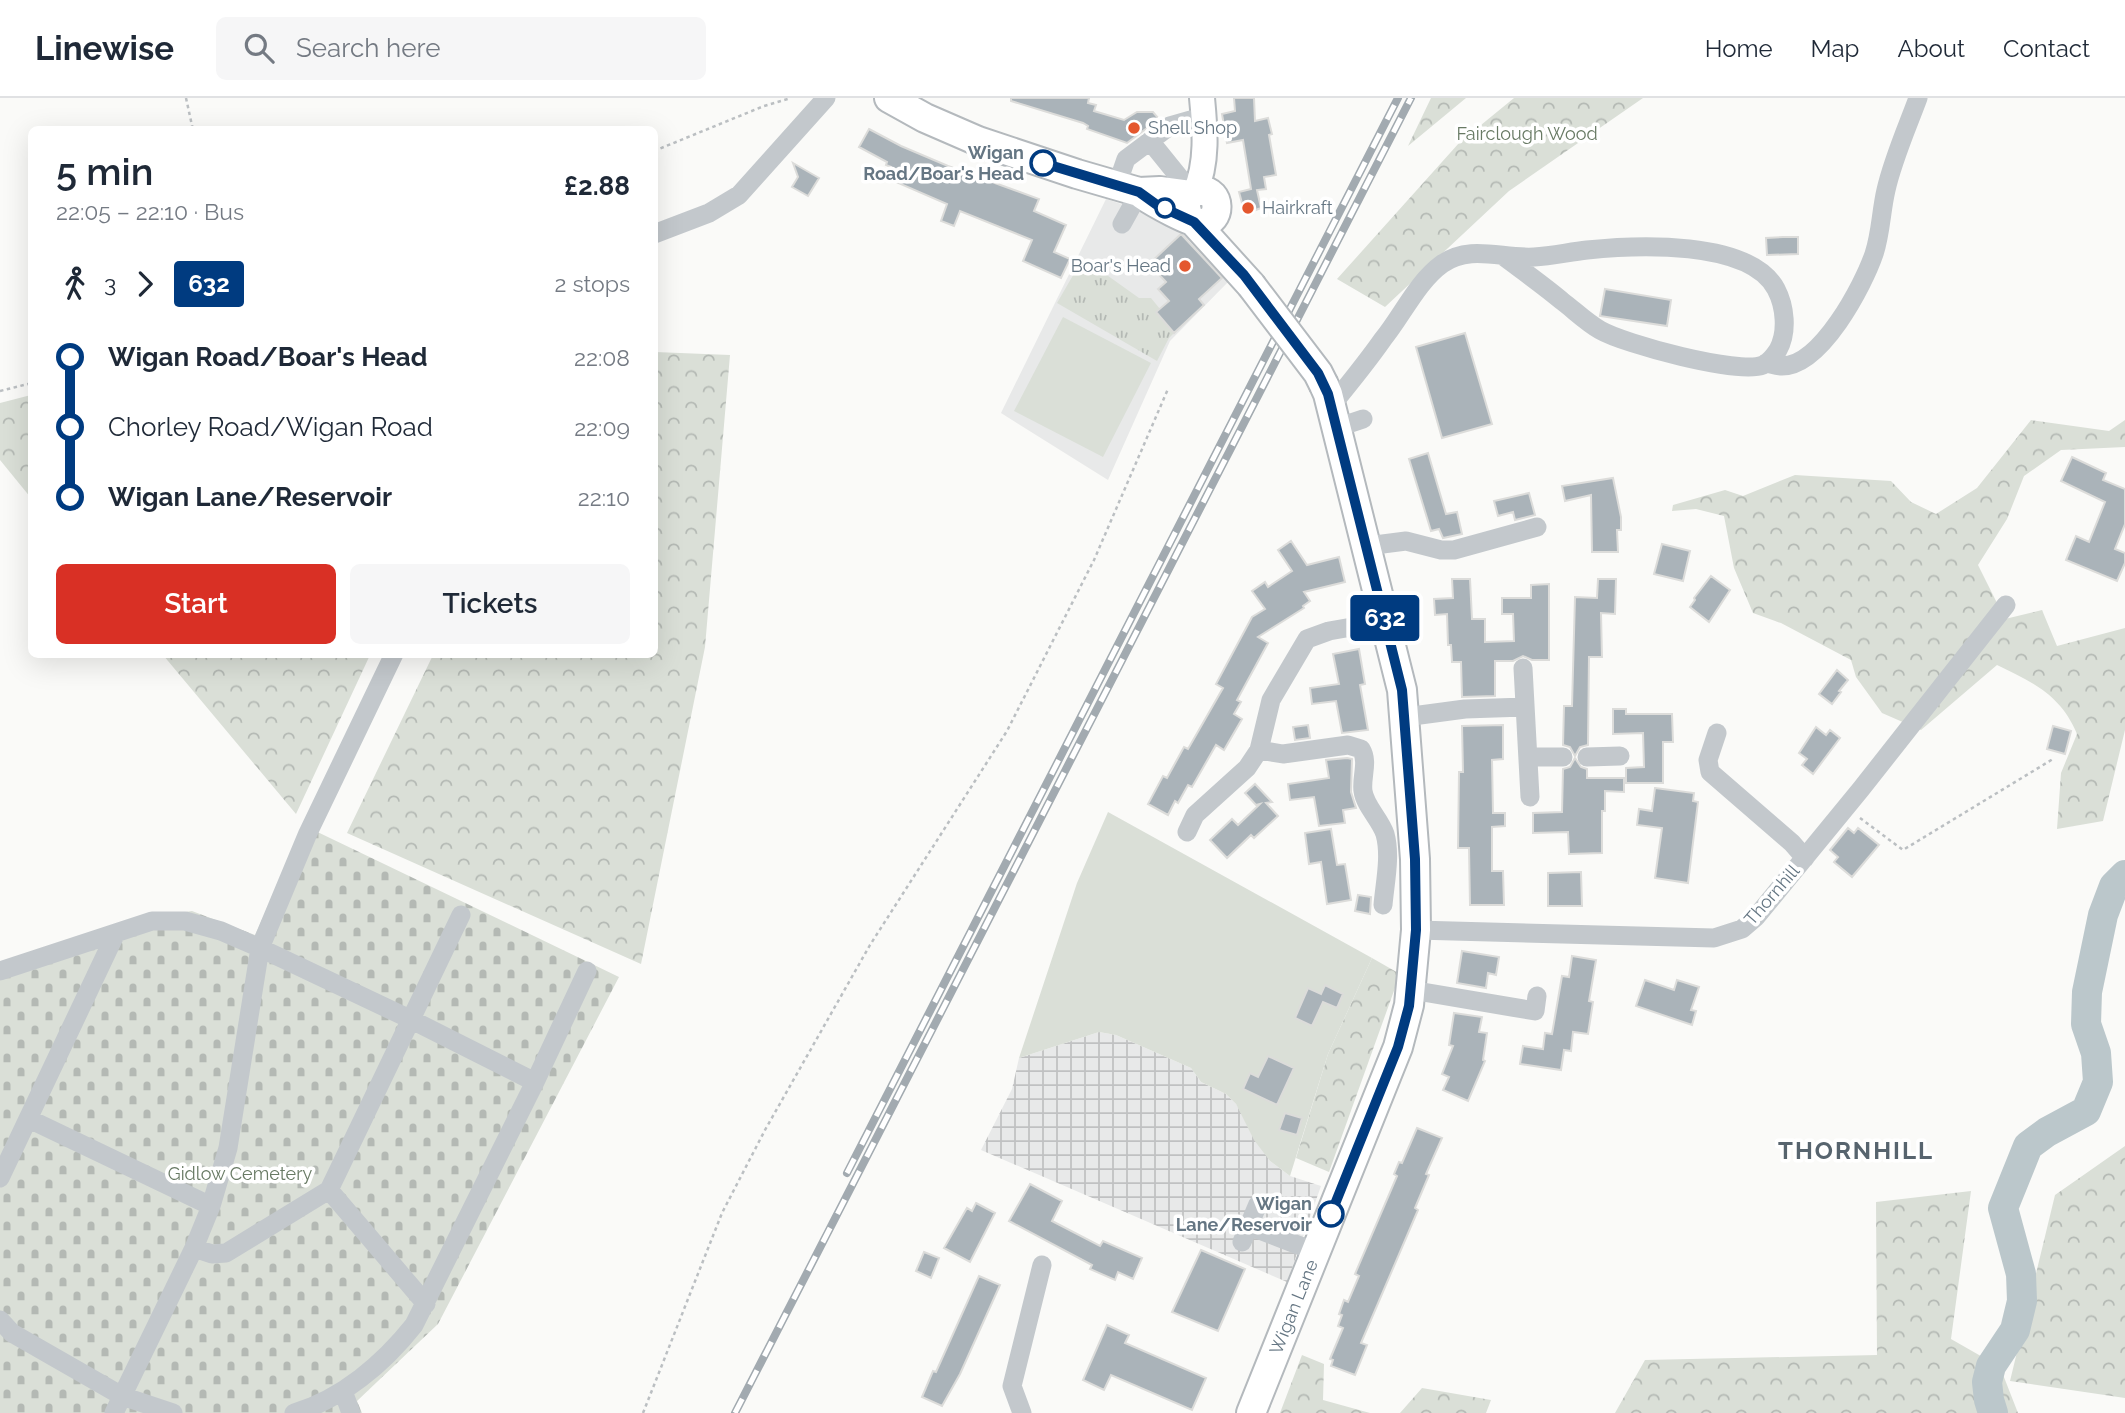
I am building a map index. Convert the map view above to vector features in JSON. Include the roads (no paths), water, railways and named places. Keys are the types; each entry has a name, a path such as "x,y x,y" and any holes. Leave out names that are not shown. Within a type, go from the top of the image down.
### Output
{"highway":[{"path":"889,98 925,118 978,141 1131,189 1157,205 1199,205"},
{"name":"Wigan Lane","path":"1199,205 1231,235 1248,280 1318,373 1330,406 1402,690 1415,859 1416,930 1411,990 1398,1047 1251,1413"}],"main road":[{"path":"1199,205 1204,118"}],"street":[{"path":"658,232 709,213 739,195 826,98"},
{"path":"1766,363 1783,367 1819,346 1835,329 1858,290 1874,253 1886,189 1918,98"},
{"path":"1122,224 1132,206 1126,159 1170,126 1204,118"},
{"path":"1150,141 1199,205"},
{"path":"1363,419 1330,406 1384,339 1421,286 1441,265 1469,253 1533,257 1588,250 1657,246 1698,250 1749,263 1775,287 1783,309 1784,321 1779,347 1771,360 1762,366 1740,367 1717,365 1605,333 1503,256"},
{"path":"1367,546 1406,541 1441,550 1454,550 1537,527"},
{"name":"Thornhill","path":"1416,930 1714,938 1742,929 1756,917 1846,808 2006,605"},
{"path":"1187,832 1195,815 1239,776 1259,750 1271,700 1307,639 1329,631 1386,621"},
{"path":"118,1405 194,1248 211,1206 228,1148 260,948 308,833 392,658"},
{"path":"1523,667 1530,797"},
{"path":"1405,716 1465,709 1525,707"},
{"path":"1717,733 1708,760 1710,772 1792,843 1805,858"},
{"path":"1259,750 1297,754 1349,745 1361,749 1365,762 1365,799 1380,824 1387,845 1383,905"},
{"path":"1587,757 1620,756"},
{"path":"1528,757 1563,757"},
{"path":"194,1248 212,1254 226,1253 329,1190 461,915"},
{"path":"0,971 152,922 185,921 221,931 260,948 535,1082"},
{"path":"0,1178 116,933"},
{"path":"294,1413 343,1391 394,1350 414,1325 587,971"},
{"path":"1411,990 1535,1011 1537,996"},
{"path":"29,1119 211,1206"},
{"path":"329,1190 426,1304"},
{"path":"1258,1204 1246,1234 1315,1252"},
{"path":"1022,1413 1012,1386 1042,1265"},
{"path":"0,1320 12,1333 118,1405 173,1413"},
{"path":"343,1391 351,1413"}],"waterway":[{"path":"1993,1413 1987,1382 1991,1366 2015,1330 2022,1301 2021,1274 2003,1208 2028,1146 2047,1132 2086,1111 2098,1082 2096,1053 2086,1024 2087,992 2103,915 2114,886 2125,875"}],"railway":[{"path":"847,1173 1398,98"},
{"path":"735,1413 1411,98"}],"place":[{"name":"Shell Shop","path":"1134,128"},
{"name":"Wigan Road/Boar's Head","path":"1043,163"},
{"name":"Hairkraft","path":"1248,208"},
{"name":"Boar's Head","path":"1185,266"},
{"name":"Wigan Lane/Reservoir","path":"1331,1214"}],"district":[{"name":"THORNHILL","path":"1856,1151"}],"park label":[{"name":"Fairclough Wood","path":"1527,134"},
{"name":"Gidlow Cemetery","path":"240,1174"}]}
